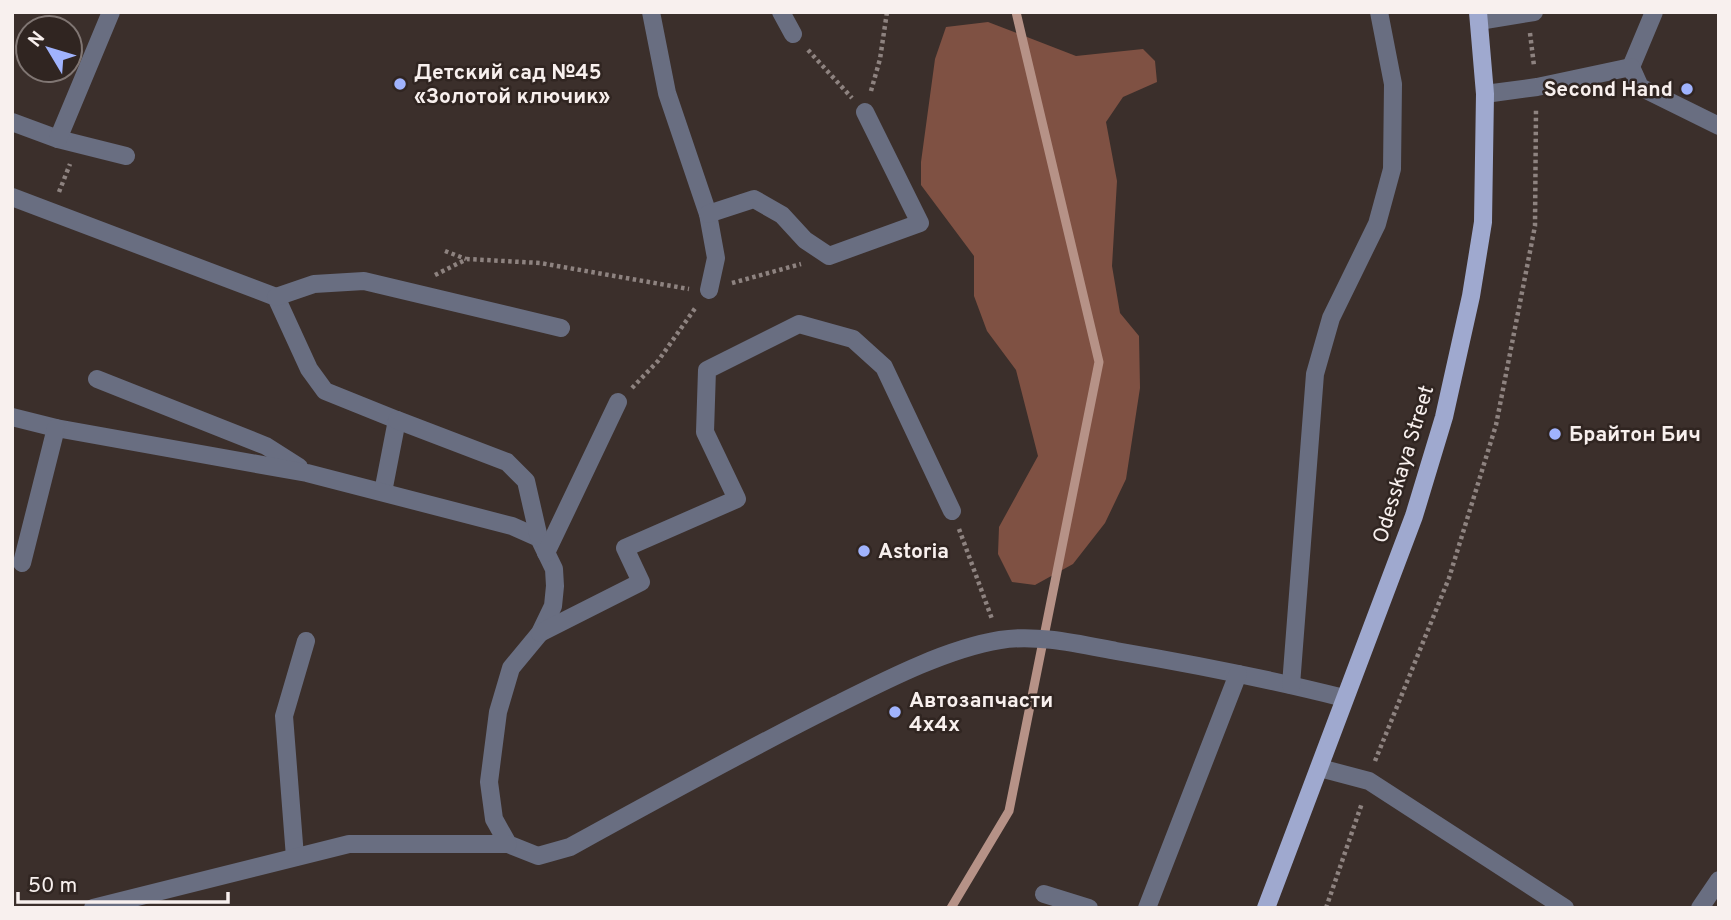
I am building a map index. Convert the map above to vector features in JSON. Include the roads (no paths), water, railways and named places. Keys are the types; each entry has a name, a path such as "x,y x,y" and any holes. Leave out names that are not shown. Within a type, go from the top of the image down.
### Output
{"main road":[{"name":"Odesskaya Street","path":"1266,908 1414,516 1444,417 1471,296 1483,222 1485,94 1478,16"}],"street":[{"path":"58,139 111,12"},
{"path":"651,12 667,93 708,214 716,258 709,290"},
{"path":"781,12 793,34"},
{"path":"1292,685 1315,374 1331,318 1377,225 1392,169 1393,84 1379,12"},
{"path":"1654,12 1631,67 1640,87 1719,126"},
{"path":"1478,16 1531,13"},
{"path":"1485,94 1537,87 1631,67"},
{"path":"708,214 754,199 782,215 805,240 829,257 920,223 865,112"},
{"path":"12,122 58,139 126,156"},
{"path":"12,197 275,297 314,284 364,281 561,328"},
{"path":"275,297 309,369 325,391 507,462 526,481 542,545 554,569 555,586 552,606 540,634 511,668 498,712 489,782 494,819 508,844"},
{"path":"540,634 641,582 625,548 737,499 705,432 707,370 799,324 853,339 884,367 952,511"},
{"path":"97,379 266,446 307,473"},
{"path":"542,545 618,402"},
{"path":"12,417 56,428 307,473 512,526 542,545"},
{"path":"383,492 397,420"},
{"path":"22,563 56,428"},
{"path":"93,908 349,844 508,844 538,856 570,847 767,739 898,674 999,640 1070,643 1238,674 1345,698"},
{"path":"295,857 285,716 306,641"},
{"path":"1147,908 1238,674"},
{"path":"1320,768 1369,781 1565,908"},
{"path":"1700,908 1719,880"},
{"path":"1044,894 1089,908"}],"waterway":[{"path":"951,908 1009,811 1099,362 1016,12"}],"place":[{"name":"Детский сад №45 «Золотой ключик»","path":"400,84"},
{"name":"Second Hand","path":"1687,89"},
{"name":"Брайтон Бич","path":"1555,434"},
{"name":"Astoria","path":"864,551"},
{"name":"Автозапчасти 4х4х","path":"895,712"}]}
